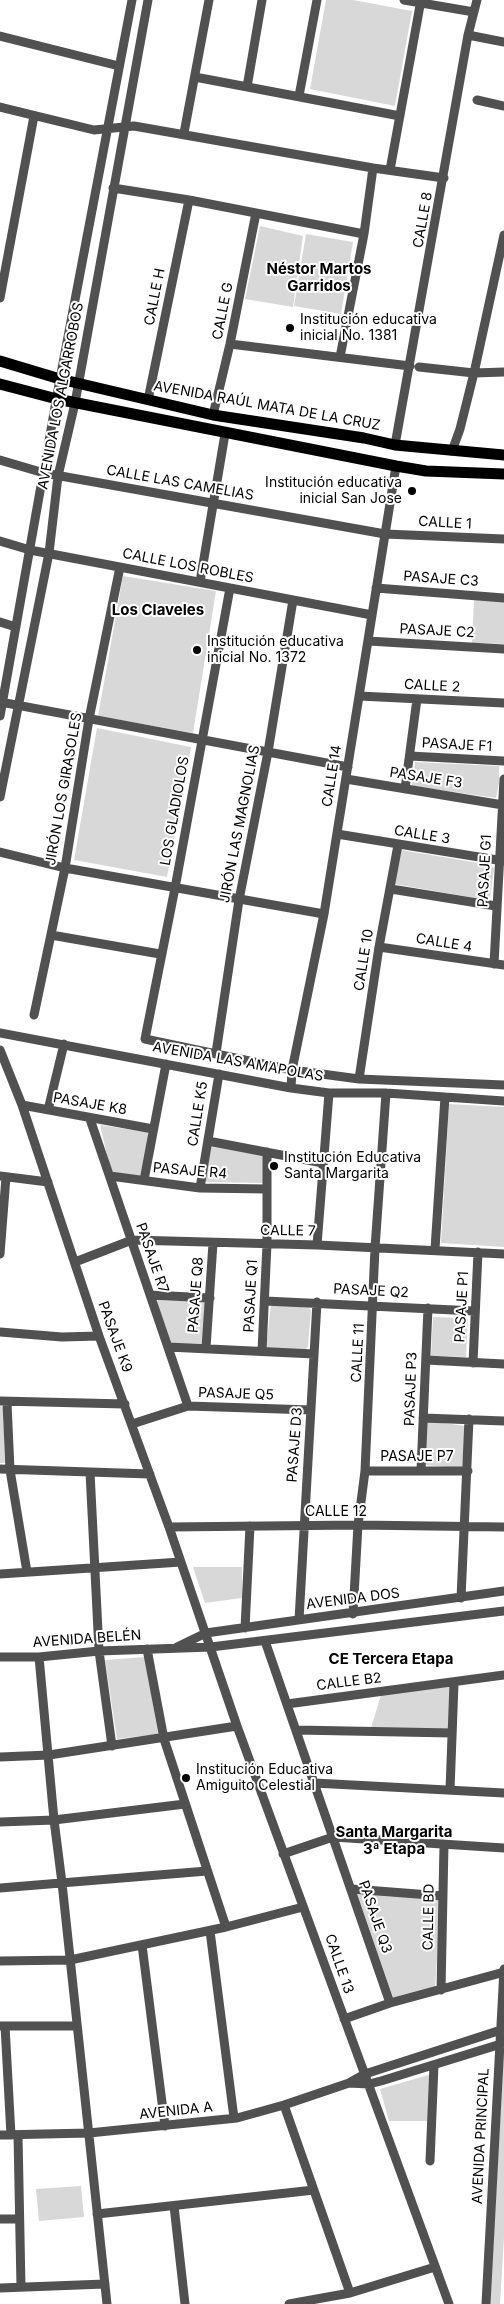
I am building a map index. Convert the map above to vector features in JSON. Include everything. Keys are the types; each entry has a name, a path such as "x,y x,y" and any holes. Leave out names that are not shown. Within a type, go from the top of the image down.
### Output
{"main road":[{"name":"AVENIDA RAÚL MATA DE LA CRUZ","path":"0,361 60,379 213,414 364,438 395,445 504,455"},
{"path":"0,384 75,403 225,434 396,466 426,471 504,474"}],"street":[{"name":"AVENIDA LOS ALGARROBOS","path":"0,716 60,379 109,130 132,0"},
{"name":"AVENIDA LOS ALGARROBOS","path":"0,797 49,553 58,476 75,403 148,0"},
{"path":"184,133 209,0"},
{"path":"247,87 262,0"},
{"path":"299,96 317,0"},
{"path":"404,0 474,12"},
{"name":"CALLE 8","path":"395,445 415,366 468,35 477,0"},
{"path":"390,170 421,2"},
{"path":"468,35 504,42"},
{"path":"0,36 119,66"},
{"path":"195,77 400,116"},
{"path":"477,100 504,106"},
{"path":"0,107 94,130 134,126 184,133 374,168 444,178"},
{"path":"0,298 34,116"},
{"path":"340,357 364,234 374,168"},
{"path":"113,188 189,200 364,234"},
{"name":"CALLE H","path":"148,400 189,200"},
{"name":"CALLE G","path":"213,414 230,344 256,213"},
{"path":"452,451 460,429 474,373 504,235"},
{"path":"230,344 474,373 504,372"},
{"path":"200,582 225,434"},
{"name":"CALLE LAS CAMELIAS","path":"0,460 58,476 385,534"},
{"name":"CALLE 14","path":"291,1088 292,1070 324,914 396,466"},
{"name":"CALLE 1","path":"385,534 504,540"},
{"name":"CALLE LOS ROBLES","path":"0,541 30,550 372,615"},
{"name":"JIRÓN LOS GIRASOLES","path":"34,1015 65,868 89,719 120,567"},
{"name":"LOS GLADIOLOS","path":"145,1038 160,954 175,888 230,588"},
{"name":"PASAJE C3","path":"376,588 504,598"},
{"name":"JIRÓN LAS MAGNOLIAS","path":"216,1053 239,900 268,752 294,600"},
{"path":"0,622 16,627"},
{"name":"PASAJE C2","path":"368,641 504,649"},
{"name":"CALLE 2","path":"359,696 504,703"},
{"path":"405,789 417,699"},
{"path":"1,702 348,767"},
{"name":"PASAJE F1","path":"410,756 504,761"},
{"name":"PASAJE F3","path":"346,779 502,805"},
{"name":"PASAJE G1","path":"494,964 496,906 502,861 504,779"},
{"name":"CALLE 3","path":"337,834 398,846 502,861"},
{"name":"CALLE 10","path":"359,1079 379,947 398,846"},
{"path":"0,852 65,868 324,914"},
{"path":"390,889 496,906"},
{"path":"51,935 160,954"},
{"name":"CALLE 4","path":"379,947 504,965"},
{"name":"AVENIDA LAS AMAPOLAS","path":"0,1033 291,1088 329,1093 386,1093 504,1101"},
{"name":"AVENIDA LAS AMAPOLAS","path":"145,1038 292,1070 359,1079 504,1085"},
{"path":"48,1110 64,1044"},
{"name":"PASAJE K9","path":"0,1050 22,1105 99,1336 206,1633"},
{"path":"144,1180 166,1064"},
{"name":"CALLE K5","path":"200,1188 219,1074"},
{"path":"317,1245 329,1093"},
{"name":"CALLE 11","path":"353,1614 358,1526 365,1470 374,1306 375,1248 386,1093"},
{"path":"435,1250 444,1096"},
{"name":"PASAJE K8","path":"22,1105 90,1119 154,1129"},
{"name":"PASAJE R7","path":"90,1119 188,1406"},
{"path":"208,1141 323,1163"},
{"name":"PASAJE Q1","path":"262,1351 268,1244 268,1152"},
{"name":"PASAJE R4","path":"110,1176 200,1188 267,1189"},
{"path":"0,1254 3,1177 48,1182"},
{"name":"CALLE 7","path":"74,1262 132,1240 317,1245 504,1254"},
{"name":"PASAJE Q8","path":"206,1348 213,1243"},
{"name":"PASAJE P1","path":"473,1363 478,1252"},
{"path":"150,1295 210,1298"},
{"name":"PASAJE Q2","path":"264,1300 475,1311"},
{"name":"PASAJE D3","path":"299,1620 317,1302"},
{"name":"PASAJE P3","path":"421,1470 428,1308"},
{"path":"0,1332 62,1337 99,1336"},
{"path":"168,1347 314,1354"},
{"path":"426,1360 504,1364"},
{"path":"27,1572 5,1470 3,1402 125,1404"},
{"name":"PASAJE Q5","path":"132,1424 188,1406 311,1410"},
{"path":"423,1418 504,1421"},
{"path":"461,1598 470,1419"},
{"path":"5,1470 150,1474"},
{"name":"PASAJE P7","path":"365,1470 468,1471"},
{"path":"90,1472 99,1651 112,1746"},
{"path":"245,1628 250,1526"},
{"name":"CALLE 12","path":"169,1527 504,1527"},
{"path":"0,1574 181,1562"},
{"name":"AVENIDA DOS","path":"206,1633 504,1592"},
{"path":"211,1647 504,1610"},
{"name":"CALLE 13","path":"206,1633 237,1726 449,2304"},
{"name":"AVENIDA BELÉN","path":"175,1648 206,1633"},
{"name":"PASAJE Q3","path":"265,1641 390,2003"},
{"name":"AVENIDA BELÉN","path":"0,1657 39,1657 99,1651 211,1647"},
{"path":"148,1649 164,1738 226,1927"},
{"path":"39,1657 54,1820 107,2304"},
{"name":"CALLE B2","path":"287,1704 504,1675"},
{"path":"450,1790 454,1683"},
{"path":"0,1757 49,1755 237,1726"},
{"path":"296,1730 452,1733"},
{"path":"314,1783 504,1793"},
{"path":"0,1822 54,1820 185,1804"},
{"path":"284,1854 333,1837 504,1848"},
{"name":"CALLE BD","path":"440,1990 444,1845"},
{"path":"0,1888 207,1872"},
{"path":"352,1889 443,1896"},
{"path":"0,1961 70,1960 210,1931 303,1906"},
{"path":"210,1931 234,2118"},
{"path":"142,1945 165,2126"},
{"path":"344,2019 390,2003 504,1970"},
{"name":"AVENIDA PRINCIPAL","path":"486,2304 502,2044 504,1970"},
{"path":"20,2288 15,2135 2,2026 77,2026"},
{"name":"AVENIDA A","path":"0,2135 89,2133 234,2118 284,2105 349,2083 365,2074 502,2030"},
{"name":"AVENIDA A","path":"349,2083 369,2084 502,2044"},
{"path":"430,2161 434,2065"},
{"path":"284,2105 350,2293"},
{"path":"97,2214 314,2190"},
{"path":"174,2206 185,2304"},
{"path":"0,2219 19,2219"},
{"path":"288,2304 350,2293 435,2267"},
{"path":"0,2288 105,2284"}],"shaded area":[{"path":"326,0 353,0 412,11 395,106 310,89"},
{"path":"260,226 303,236 293,307 245,299"},
{"path":"306,234 353,242 341,314 294,306"},
{"path":"123,576 216,591 193,733 98,716"},
{"path":"474,600 504,601 504,644 472,643"},
{"path":"97,728 191,747 167,877 74,860"},
{"path":"415,762 499,766 499,783 496,798 412,786"},
{"path":"401,850 491,865 494,868 490,899 394,884"},
{"path":"449,1104 504,1107 504,1247 441,1243"},
{"path":"100,1125 147,1132 149,1135 140,1176 111,1172"},
{"path":"212,1144 264,1154 263,1183 205,1182"},
{"path":"158,1300 205,1302 203,1343 200,1345 171,1344 157,1302"},
{"path":"271,1304 309,1308 311,1310 308,1347 305,1350 266,1349"},
{"path":"433,1317 468,1318 466,1357 431,1356"},
{"path":"0,1406 3,1407 5,1463 0,1463"},
{"path":"428,1421 466,1426 462,1468 423,1465 426,1423"},
{"path":"193,1567 242,1567 242,1598 205,1603"},
{"path":"145,1657 158,1734 117,1739 105,1660"},
{"path":"452,1685 450,1732 371,1728 381,1695"},
{"path":"357,1893 441,1897 435,1989 394,2000"},
{"path":"504,2050 504,2237 500,2304 490,2304"},
{"path":"432,2074 428,2121 389,2121 380,2089"},
{"path":"81,2186 84,2217 39,2221 36,2189"}],"place":[{"name":"Institución educativa inicial No. 1381","path":"290,328"},
{"name":"Institución educativa inicial San Jose","path":"412,491"},
{"name":"Institución educativa inicial No. 1372","path":"197,650"},
{"name":"Institución Educativa Santa Margarita","path":"274,1166"},
{"name":"Institución Educativa Amiguito Celestial","path":"186,1778"}],"district":[{"name":"Néstor Martos Garridos","path":"319,278"},
{"name":"Los Claveles","path":"158,610"},
{"name":"CE Tercera Etapa","path":"391,1659"},
{"name":"Santa Margarita 3ª Etapa","path":"394,1840"}]}
